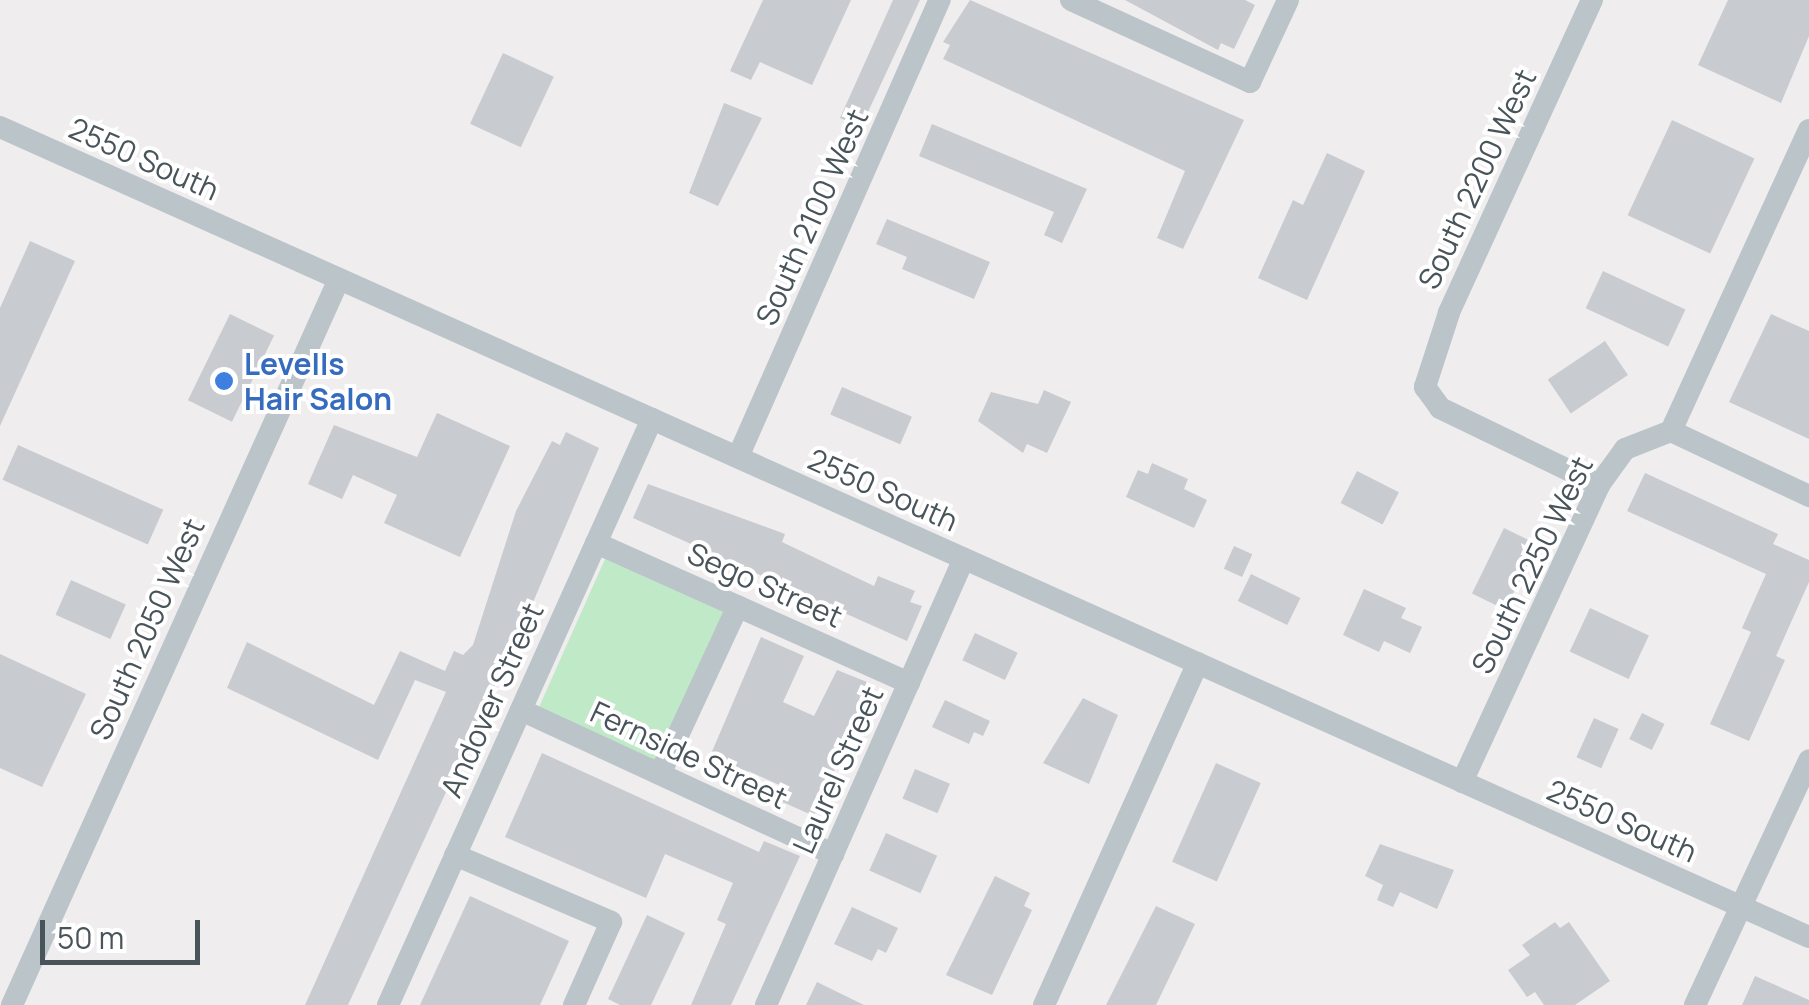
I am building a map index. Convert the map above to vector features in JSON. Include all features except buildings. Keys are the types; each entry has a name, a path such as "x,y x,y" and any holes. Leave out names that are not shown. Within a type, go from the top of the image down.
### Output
{"street":[{"name":"South 2100 West","path":"738,458 940,0"},
{"path":"1071,0 1250,82 1288,0"},
{"name":"South 2200 West","path":"1592,0 1449,313 1425,387 1440,408 1598,486"},
{"name":"2550 South","path":"0,127 1809,937"},
{"path":"1809,130 1670,432 1809,496"},
{"name":"South 2050 West","path":"12,1005 338,279"},
{"name":"Andover Street","path":"388,1005 652,419"},
{"name":"South 2250 West","path":"1462,782 1598,486 1625,449 1670,432"},
{"name":"Sego Street","path":"596,543 910,682"},
{"name":"Laurel Street","path":"766,1005 964,559"},
{"path":"660,774 738,606"},
{"path":"1044,1005 1198,663"},
{"name":"Fernside Street","path":"520,710 833,854"},
{"path":"1695,1005 1809,760"},
{"path":"455,855 610,922 574,1005"}],"green space":[{"path":"605,559 727,613 659,764 538,710"}],"place":[{"name":"Levells Hair Salon","path":"224,381"}]}
